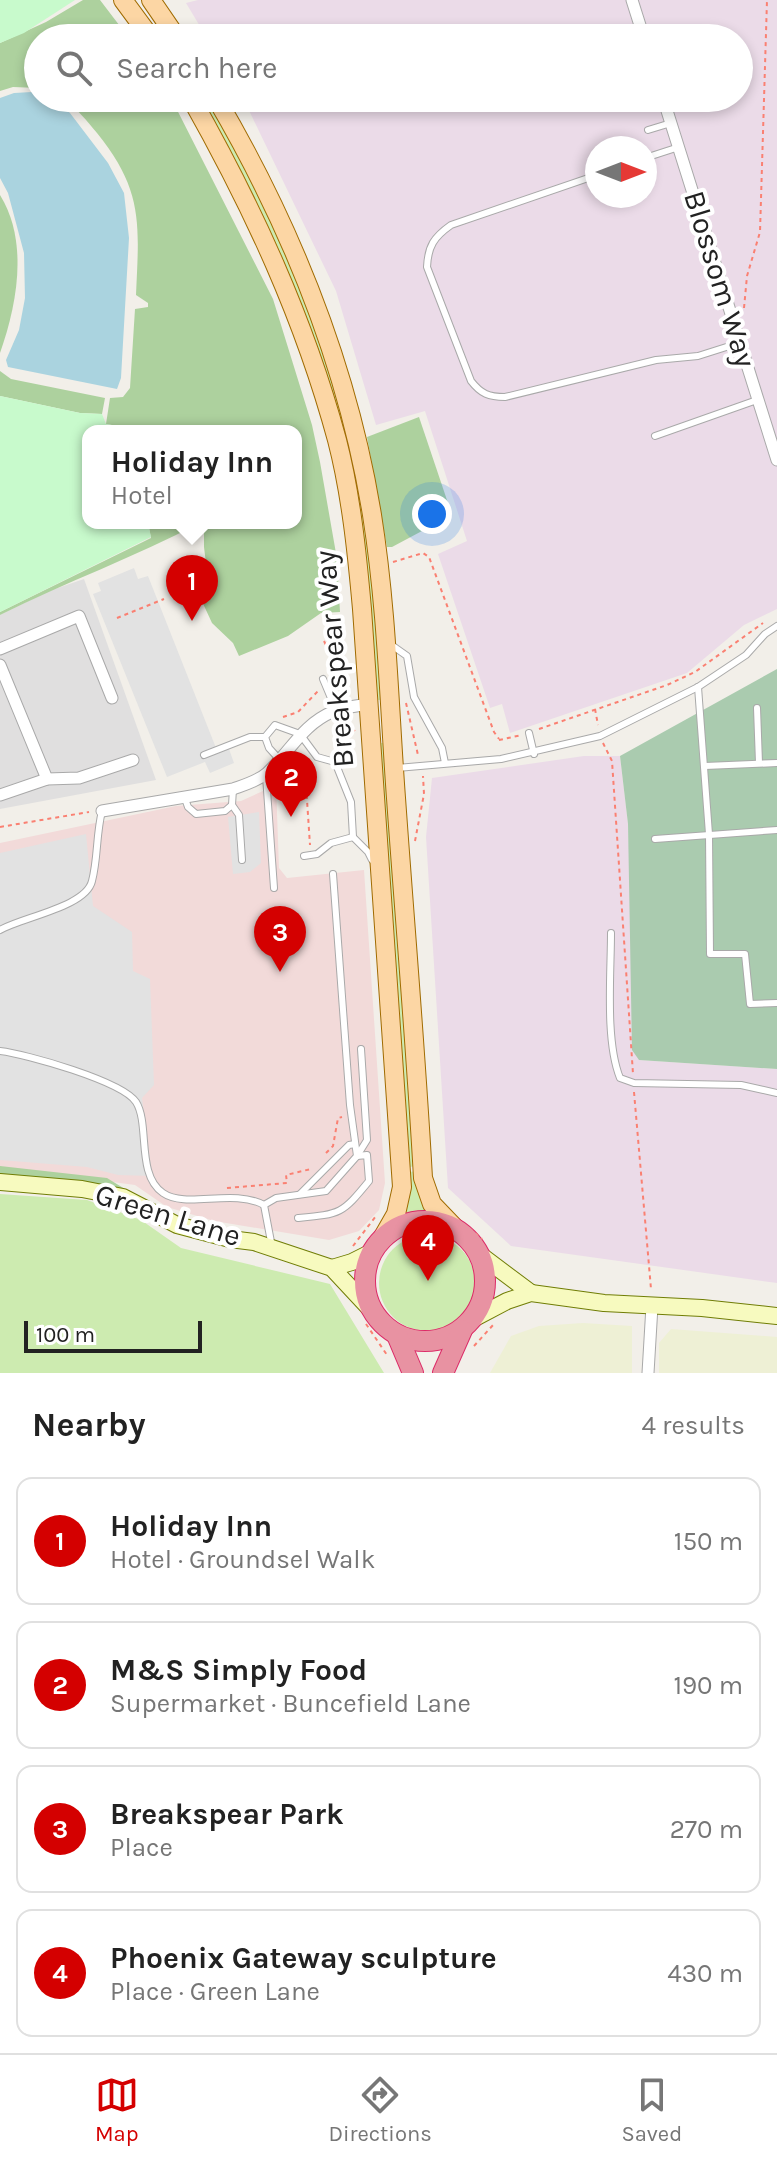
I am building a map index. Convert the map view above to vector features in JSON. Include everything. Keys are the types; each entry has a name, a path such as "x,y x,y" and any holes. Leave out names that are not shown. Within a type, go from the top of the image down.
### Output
{"highway":[{"path":"443,1373 466,1325 481,1305 485,1271 480,1246 469,1239 462,1229 439,1222 407,1224 392,1231 376,1247 365,1272 370,1318 410,1340 437,1341 466,1325"},
{"path":"397,1335 413,1373"}],"main road":[{"path":"123,0 141,24"},
{"path":"151,0 167,24"},
{"name":"Breakspear Way","path":"199,112 246,198 274,259 315,368 338,443 358,564 402,1187 396,1214 376,1247"},
{"name":"Breakspear Way","path":"224,112 259,176 293,250 337,370 356,436 372,514 387,642 423,1178 432,1204 462,1229"}],"street":[{"path":"632,0 640,24"},
{"name":"Blossom Way","path":"667,112 739,343 774,440 777,460"},
{"path":"0,649 79,616 112,698"},
{"path":"0,665 47,779"},
{"path":"102,811 233,789 266,775 296,739 334,711 369,704"},
{"path":"0,795 47,779 79,778 133,760"},
{"name":"Green Lane","path":"0,1182 82,1189 123,1197 177,1225 272,1248 332,1268 370,1318"},
{"path":"480,1246 531,1293"},
{"path":"332,1268 352,1262 376,1247"},
{"path":"466,1325 507,1301 531,1293 777,1316"},
{"path":"648,1373 652,1306"}],"lane":[{"path":"648,130 671,123"},
{"path":"657,154 679,147"},
{"path":"585,179 451,225 437,235 428,250 427,267 471,381 479,392 491,397 505,397 656,360 698,356 739,343"},
{"path":"655,436 758,400"},
{"path":"394,768 496,760 534,754 600,736 698,687 746,655 777,626"},
{"path":"387,642 407,656 414,697 442,748 445,763"},
{"path":"325,683 334,711"},
{"path":"698,687 709,834 710,954 745,954 750,1004 777,1003"},
{"path":"757,708 759,763"},
{"path":"204,755 250,737 265,737 278,726 317,757 335,762 351,802 353,837 368,852 381,878"},
{"path":"529,733 534,754"},
{"path":"265,737 269,748 279,759"},
{"path":"705,766 777,763"},
{"path":"266,775 274,888"},
{"path":"233,789 232,805 239,815 242,860"},
{"path":"184,796 188,807 196,814 225,811 232,805"},
{"path":"0,930 84,896 92,881 96,836 102,811"},
{"path":"655,839 777,830"},
{"path":"304,856 322,851 325,845 353,837"},
{"path":"333,874 357,1156"},
{"path":"611,933 614,1065 620,1078 634,1083 741,1085 777,1093"},
{"path":"264,1205 276,1198 326,1191 367,1140 361,1049"},
{"path":"0,1051 67,1067 125,1091 137,1103 150,1178 160,1192 173,1198 252,1198 264,1205 272,1248"},
{"path":"300,1194 349,1145 355,1144"},
{"path":"298,1218 333,1215 345,1210 369,1181 367,1155 357,1156"}],"path":[{"path":"744,308 747,276 760,232 767,0"},
{"path":"389,563 416,553 429,557 499,740 496,750"},
{"path":"117,618 164,599"},
{"path":"499,740 529,733 667,685 695,672 765,622"},
{"path":"278,726 281,718 298,712 312,694 332,681 336,669 324,641"},
{"path":"407,708 418,758"},
{"path":"595,709 600,736 612,761 652,1306"},
{"path":"334,711 360,738"},
{"path":"296,739 304,756 310,845 318,845 322,851"},
{"path":"414,846 424,794 423,776"},
{"path":"301,795 306,795"},
{"path":"0,827 102,811"},
{"path":"323,1157 333,1146 338,1118 342,1117"},
{"path":"226,1188 287,1183 286,1175 313,1168"},
{"path":"351,1253 356,1240 382,1209"},
{"path":"462,1229 480,1246"},
{"path":"467,1354 501,1317"},
{"path":"370,1318 390,1359"}],"shaded area":[{"path":"198,0 777,0 777,609 744,625 687,673 510,733 502,704 490,708 438,554 467,541 425,411 376,425 336,291 250,112 753,112 753,24 199,24 186,3"},
{"path":"134,568 138,579 148,576 218,753 229,749 234,763 210,773 205,762 167,777 93,594 101,591 98,583"},
{"path":"84,579 156,780 0,809 0,615 46,592"},
{"path":"584,756 620,756 628,824 639,1060 777,1069 777,1283 511,1246 448,1188 426,837 432,778"},
{"path":"276,785 279,868 287,878 364,870 385,1183 379,1210 359,1231 329,1240 214,1221 167,1207 135,1185 0,1167 0,843 176,806 241,801"},
{"path":"259,812 261,863 250,872 233,874 228,817"},
{"path":"86,834 93,906 132,932 133,971 150,979 154,1085 142,1098 152,1176 118,1175 87,1167 0,1160 0,853"}],"green space":[{"path":"0,0 75,0 38,24 24,24 24,33 0,43"},
{"path":"83,0 100,0 118,24 42,24"},
{"path":"24,32 24,87 0,91 0,43"},
{"path":"79,112 178,112 273,299 312,425 337,559 340,612 321,613 288,636 239,656 233,643 212,623 200,597 208,580 204,529 302,529 302,425 106,424 110,398 123,397 130,388 135,309 148,307 148,303 136,295 138,248 131,191 97,133"},
{"path":"204,112 215,112 282,240 326,358 358,478 371,563 383,700 375,700 338,428"},
{"path":"0,195 15,233 17,274 11,315 0,353"},
{"path":"0,371 11,379 105,398 102,414 80,413 0,396"},
{"path":"0,396 80,413 102,414 106,424 112,425 82,425 82,529 149,529 151,537 0,612"},
{"path":"419,417 452,515 387,547 367,437"},
{"path":"149,529 188,529 0,615 0,612 151,538"},
{"path":"777,669 777,1069 639,1060 632,1050 628,824 620,756"},
{"path":"379,743 385,743 417,1166 409,1167"},
{"path":"0,1166 107,1178 133,1194 0,1179"},
{"path":"417,1171 420,1195 430,1217 405,1219 409,1172"},
{"path":"0,1194 87,1200 141,1220 181,1248 330,1284 384,1373 0,1373"},
{"path":"418,1235 436,1235 454,1243 467,1256 475,1274 472,1302 454,1323 436,1331 418,1331 400,1323 387,1310 379,1292 379,1274 387,1256 400,1243"},
{"path":"583,1323 632,1326 632,1373 490,1373 511,1336 539,1326"},
{"path":"671,1329 777,1337 777,1373 659,1373 659,1343"}],"water":[{"path":"24,92 24,112 70,113 108,163 124,193 129,238 121,378 117,389 8,367 6,360 19,330 25,298 24,253 8,193 0,178 0,98"}],"place":[{"name":"Holiday Inn","path":"192,621"},
{"name":"M&S Simply Food","path":"291,817"},
{"name":"Breakspear Park","path":"280,972"},
{"name":"Phoenix Gateway sculpture","path":"428,1281"}]}
